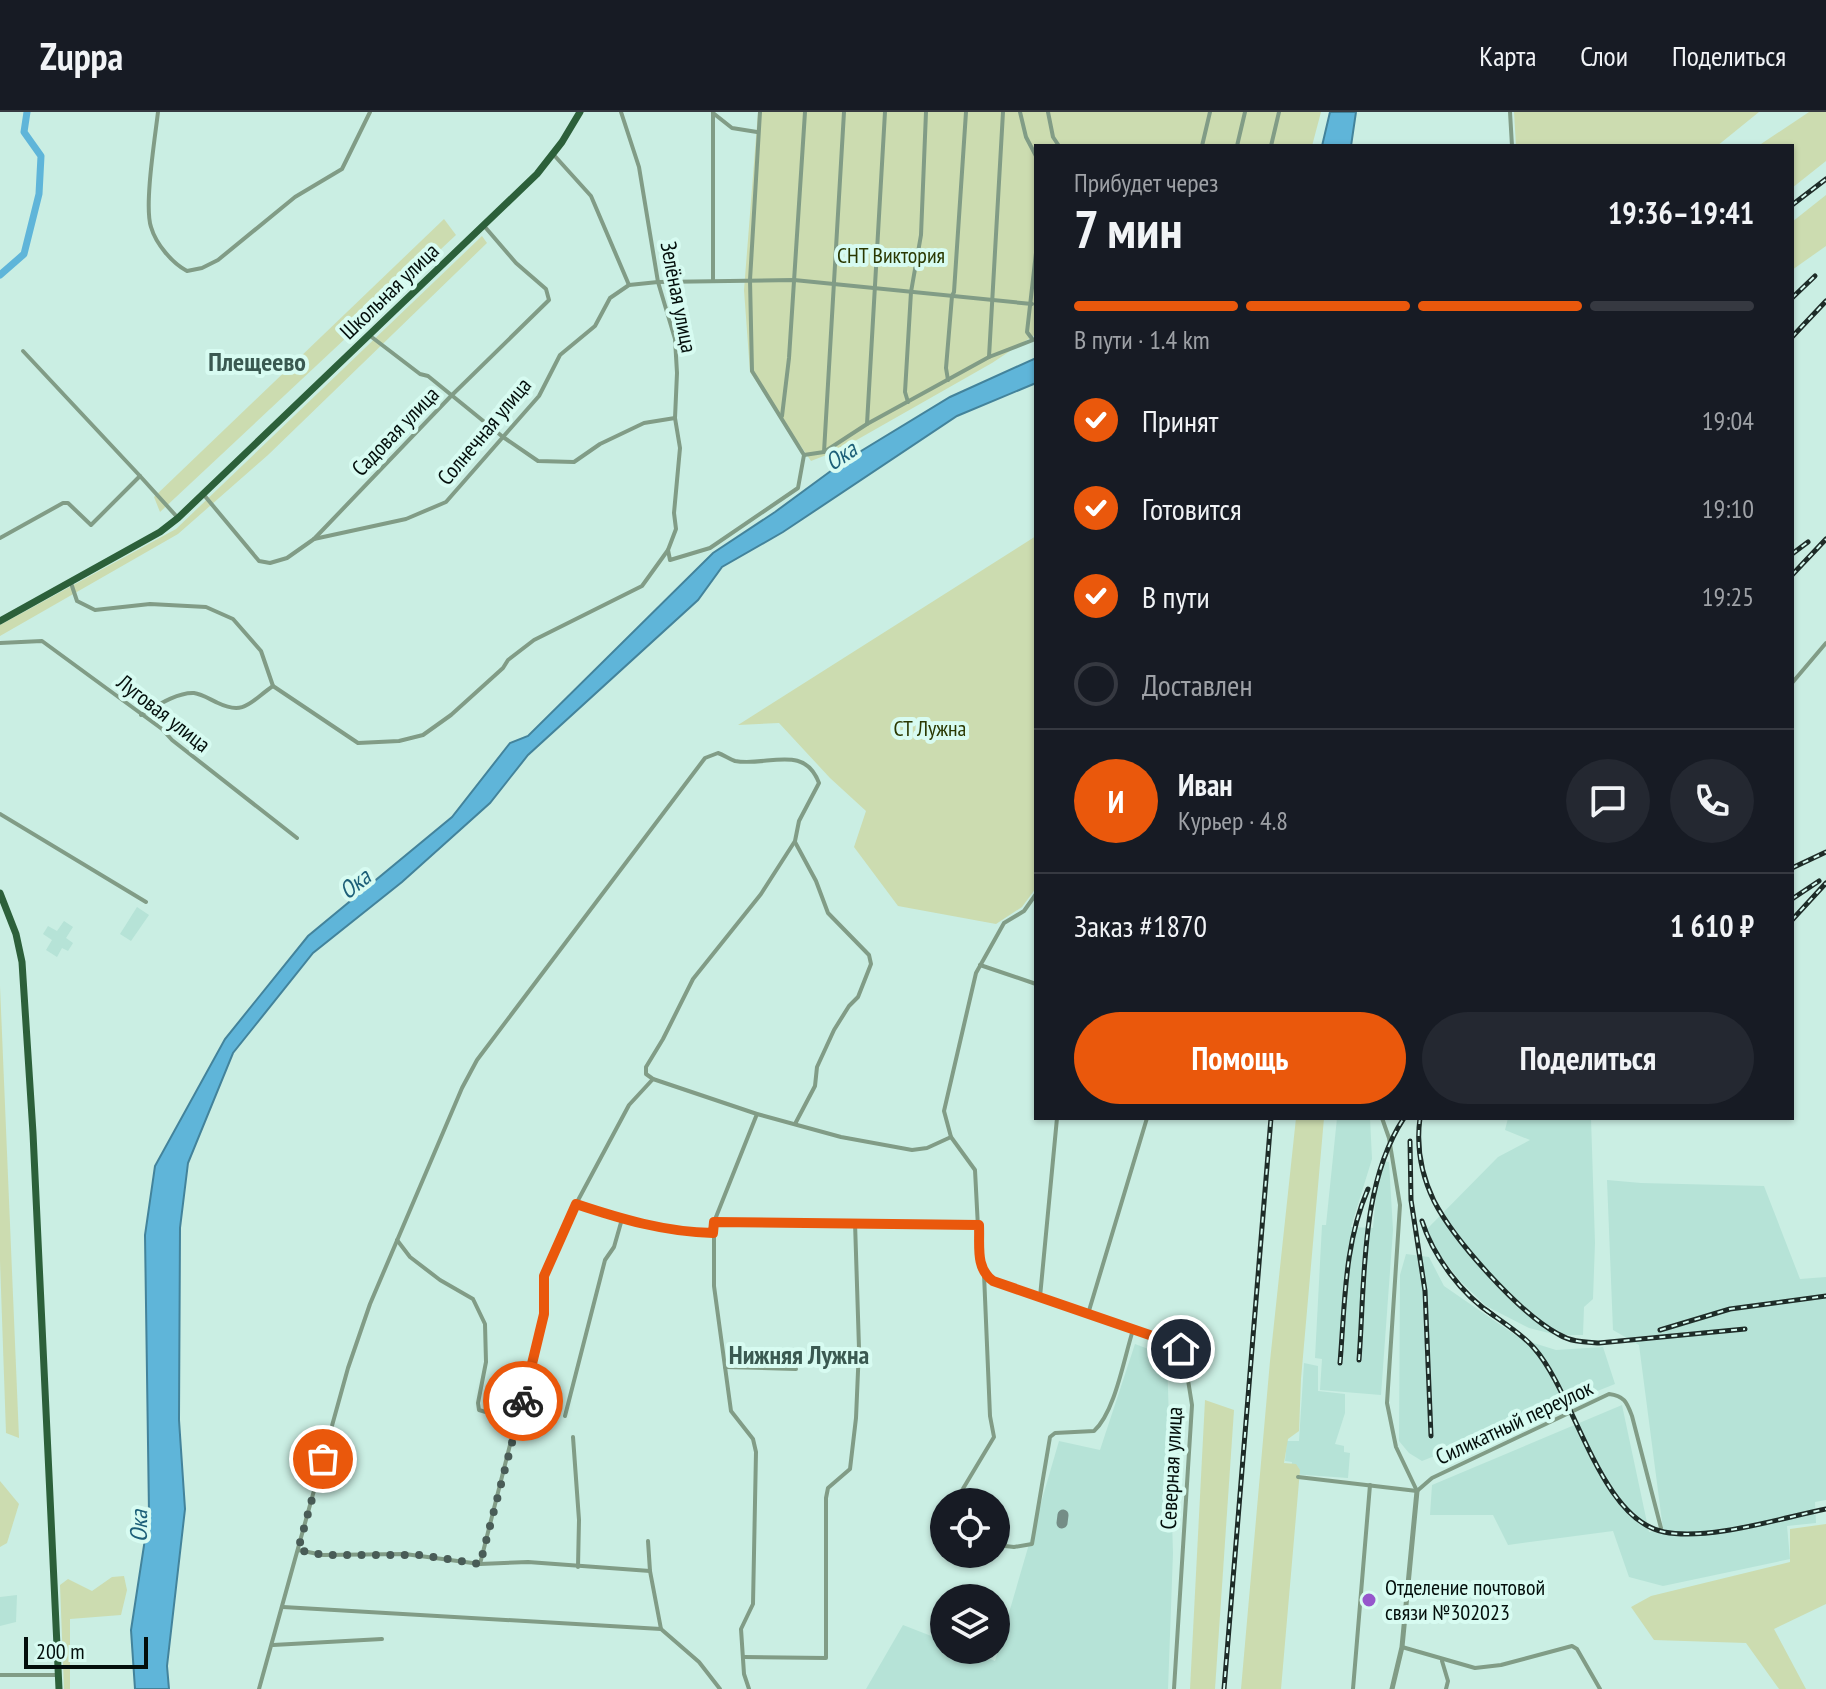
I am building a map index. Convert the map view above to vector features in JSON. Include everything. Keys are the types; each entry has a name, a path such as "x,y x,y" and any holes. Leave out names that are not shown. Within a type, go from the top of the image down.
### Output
{"main road":[{"name":"Школьная улица","path":"0,621 160,532 178,518 537,174 580,112"},
{"path":"0,893 16,934 22,962 59,1689"}],"street":[{"path":"158,112 149,211 151,228 177,266 187,271 218,260 295,197 342,169 370,112"},
{"name":"Зелёная улица","path":"621,112 639,167 658,282 675,339 675,418 680,448 674,540 668,550"},
{"path":"668,550 670,560 710,548 798,488 804,455 752,371 750,280 760,112"},
{"path":"782,416 805,112"},
{"path":"824,452 844,112"},
{"path":"867,424 885,112"},
{"path":"908,402 905,392 911,292 921,235 926,112"},
{"path":"948,380 966,112"},
{"path":"989,357 1003,112"},
{"path":"1020,112 1026,137 1034,152"},
{"path":"1048,112 1053,137 1058,144"},
{"path":"1202,144 1210,112"},
{"path":"1237,144 1245,112"},
{"path":"1271,144 1279,112"},
{"path":"1510,112 1512,144"},
{"path":"713,113 713,281"},
{"path":"713,113 732,128 758,132"},
{"path":"553,154 591,196 629,285 794,280 1032,304"},
{"name":"Садовая улица","path":"204,495 236,530 255,557 264,563 295,554 314,539 451,396 549,300 546,289 516,263 483,225"},
{"path":"804,455 824,452 867,424 989,357 1034,339 1027,332 1034,278"},
{"name":"Солнечная улица","path":"314,539 406,519 446,502 539,396 560,355 595,326 610,298 629,285"},
{"path":"369,335 538,461 570,463 600,444 644,423 675,418"},
{"path":"23,351 178,518"},
{"path":"0,538 63,503 68,503 91,525 140,476"},
{"path":"71,583 77,601 95,610 150,604 206,607 233,619 261,651 273,686 358,743 399,741 423,735 451,715 508,660 534,640 642,586 668,550"},
{"name":"Луговая улица","path":"0,643 42,641 297,838"},
{"path":"1794,681 1826,643"},
{"path":"141,715 174,699 197,693 234,710 241,709 273,686"},
{"path":"259,1689 348,1368 397,1240 462,1088 477,1060 705,758 718,753 739,761 792,758 801,762 819,783 799,821 795,841 761,894 693,979 646,1067 646,1074 757,1114 841,1137 912,1150 927,1148 951,1137"},
{"path":"0,814 146,902"},
{"path":"795,841 816,881 828,913 869,955 871,964 858,997 834,1030 817,1067 815,1086 795,1124"},
{"path":"963,1488 994,1437 990,1416 984,1274 980,1266 975,1170 951,1137 944,1111 980,965 1004,923 1024,911 1034,897"},
{"path":"980,965 1034,983"},
{"path":"480,1564 516,1421 522,1410 544,1314 544,1276 576,1204 629,1105 653,1079"},
{"path":"749,1689 744,1674 741,1629 753,1604 756,1452 753,1439 731,1411 714,1286 713,1233 714,1222 757,1114"},
{"path":"1040,1297 1057,1120"},
{"path":"1088,1314 1146,1120"},
{"path":"1383,1120 1389,1138 1400,1205 1387,1403 1396,1447 1417,1491 1402,1647 1392,1689"},
{"path":"576,1204 622,1219 682,1232 713,1233"},
{"path":"565,1416 605,1260 614,1247 622,1219"},
{"path":"714,1222 979,1225"},
{"path":"744,1657 826,1658 826,1498 828,1488 850,1469 856,1418 859,1348 855,1222"},
{"path":"397,1240 410,1257 440,1280 473,1299 485,1324 487,1345 479,1410 516,1421"},
{"name":"Северная улица","path":"984,1274 993,1281 1170,1342 1181,1349 1192,1405 1174,1689"},
{"path":"1010,1547 1032,1544 1048,1443 1055,1433 1094,1431 1100,1426 1111,1402 1133,1330"},
{"path":"725,1367 796,1369"},
{"name":"Силикатный переулок","path":"1417,1491 1432,1478 1609,1394 1619,1395 1626,1400 1643,1451 1661,1528"},
{"path":"573,1437 579,1520 578,1567"},
{"path":"1298,1477 1417,1491"},
{"path":"1353,1689 1370,1485"},
{"path":"648,1541 650,1571 661,1629"},
{"path":"298,1550 323,1555 421,1555 480,1564 528,1562 650,1571"},
{"path":"283,1607 661,1629 699,1662 720,1689"},
{"path":"272,1645 382,1639"},
{"path":"1402,1647 1462,1666 1489,1668 1572,1646 1600,1689"},
{"path":"1442,1660 1448,1681 1446,1689"},
{"path":"0,1675 59,1675"}],"shaded area":[{"path":"137,907 149,915 131,941 120,934"},
{"path":"64,921 73,927 66,938 73,943 68,951 62,948 57,957 46,950 52,940 43,934 48,926 57,931"},
{"path":"1337,1120 1370,1120 1372,1159 1351,1227 1373,1228 1377,1183 1383,1161 1389,1162 1393,1230 1381,1395 1320,1390 1322,1359 1315,1358 1322,1225 1326,1225"},
{"path":"1508,1120 1591,1120 1595,1243 1593,1299 1584,1307 1583,1335 1557,1335 1529,1328 1486,1306 1460,1281 1439,1254 1427,1229 1498,1157 1530,1140 1505,1130"},
{"path":"1607,1180 1764,1186 1800,1279 1826,1277 1826,1500 1815,1502 1816,1523 1787,1526 1790,1559 1663,1586 1629,1577 1613,1531 1508,1545 1493,1515 1430,1515 1432,1485 1622,1405 1649,1532 1663,1529 1639,1345 1613,1330"},
{"path":"1406,1254 1429,1257 1444,1286 1521,1339 1556,1350 1603,1347 1615,1384 1422,1461 1409,1453 1399,1441 1400,1275"},
{"path":"1135,1344 1167,1356 1173,1553 1168,1689 866,1689 903,1625 930,1636 930,1664 1010,1664 1010,1609 1059,1441 1100,1450"},
{"path":"1304,1363 1318,1366 1318,1391 1345,1394 1345,1413 1335,1444 1344,1446 1344,1452 1350,1453 1348,1478 1291,1474 1292,1462 1285,1461 1287,1441 1299,1441"},
{"path":"17,1595 16,1622 0,1626 0,1597"}],"green space":[{"name":"СНТ Виктория","path":"758,112 1321,112 1313,144 1034,144 1034,335 992,363 839,450 811,461 750,372 744,290"},
{"path":"1514,112 1759,112 1719,144 1516,144"},
{"path":"1809,112 1826,112 1826,161 1794,186 1794,144 1761,144"},
{"path":"1826,195 1826,246 1794,269 1794,220"},
{"path":"444,219 456,235 160,512 154,497"},
{"path":"482,236 487,243 268,455 178,534 0,636 0,625 176,529"},
{"name":"СТ Лужна","path":"1034,537 1034,891 1022,907 996,924 898,906 854,847 866,811 830,778 779,723 738,725"},
{"path":"0,986 19,1438 6,1433 0,1261"},
{"path":"1296,1120 1324,1120 1299,1431 1288,1439 1284,1463 1296,1464 1300,1470 1281,1689 1241,1689 1270,1361"},
{"path":"1205,1400 1234,1410 1215,1689 1190,1689"},
{"path":"0,1481 19,1504 7,1543 0,1547"},
{"path":"1826,1524 1826,1604 1774,1629 1806,1689 1779,1689 1746,1643 1654,1640 1631,1607 1651,1596 1790,1562 1790,1529"},
{"path":"124,1576 127,1590 121,1615 70,1619 70,1689 64,1689 60,1585 68,1579 92,1591 112,1577"}],"water":[{"path":"1330,112 1356,112 1351,144 1322,144"},
{"path":"1034,359 1034,384 957,416 783,532 722,567 698,600 528,755 490,803 402,882 313,953 233,1053 188,1163 180,1228 179,1420 185,1509 167,1666 169,1689 135,1689 131,1630 149,1513 145,1235 155,1166 225,1039 308,936 452,817 510,743 528,736 713,553 843,462 950,397"}],"waterway":[{"path":"0,275 24,254 39,194 41,156 24,132 27,112"}],"taxiway":[{"path":"1062,1523 1063,1515"}],"railway":[{"path":"1794,203 1826,179"},
{"path":"1794,296 1815,276"},
{"path":"1794,335 1826,301"},
{"path":"1794,573 1826,539"},
{"path":"1794,552 1808,542"},
{"path":"1794,867 1826,852"},
{"path":"1794,898 1819,881"},
{"path":"1794,918 1826,883"},
{"path":"1224,1689 1271,1120"},
{"path":"1359,1360 1364,1267 1372,1203 1379,1173 1403,1120"},
{"path":"1420,1120 1419,1150 1423,1171 1443,1217 1489,1274 1542,1324 1568,1339 1599,1343 1745,1329"},
{"path":"1410,1141 1411,1200 1425,1291 1431,1436"},
{"path":"1340,1363 1350,1253 1368,1189"},
{"path":"1422,1221 1433,1248 1450,1274 1470,1297 1493,1315"},
{"path":"1660,1330 1730,1309 1826,1296"},
{"path":"1486,1310 1534,1348 1549,1369 1605,1480 1622,1504 1641,1522 1664,1532 1702,1533 1826,1509"}],"way so far":[{"path":"323,1459 298,1550 323,1555 421,1555 480,1564 523,1401"}],"place":[{"name":"Отделение почтовой связи №302023","path":"1369,1600"}],"district":[{"name":"Плещеево","path":"257,362"},
{"name":"Нижняя Лужна","path":"799,1355"}],"route":[{"path":"523,1401 544,1314 544,1276 576,1204 622,1219 682,1232 713,1233 714,1222 979,1225 980,1266 993,1281 1170,1342 1181,1349"}],"water label":[{"name":"Ока","path":"841,456"},
{"name":"Ока","path":"355,884"},
{"name":"Ока","path":"139,1526"}]}
